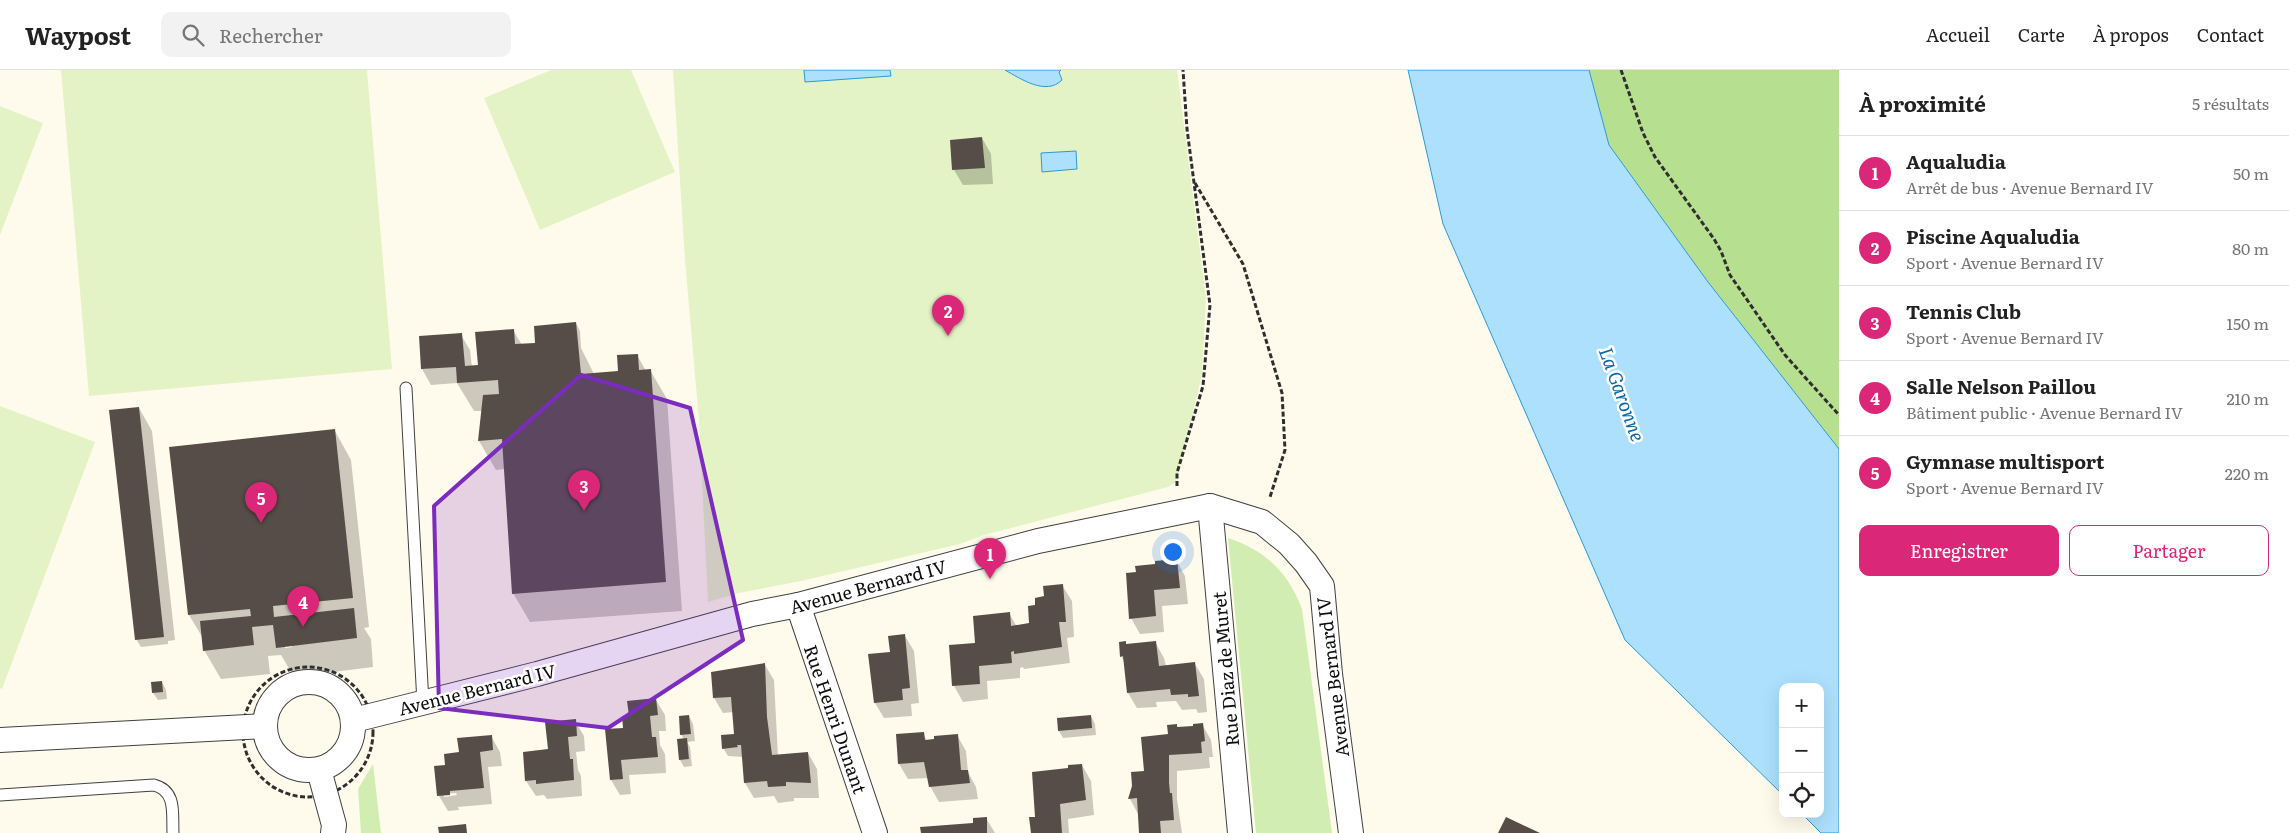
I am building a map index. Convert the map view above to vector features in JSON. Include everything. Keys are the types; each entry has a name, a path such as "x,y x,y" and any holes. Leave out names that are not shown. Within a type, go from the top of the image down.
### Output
{"street":[{"name":"Avenue Bernard IV","path":"354,720 676,637 752,614 798,605 1038,541 1210,506 1262,522 1289,544 1322,586 1330,674 1351,833"},
{"name":"Rue Diaz de Muret","path":"1210,506 1240,833"},
{"name":"Rue Henri Dunant","path":"798,605 875,833"},
{"path":"314,682 328,686 340,695 349,706 354,720 353,734 349,746 342,757 331,766 319,770 306,771 292,768 281,761 272,751 266,739 264,726 267,711 285,688 299,683 314,682"},
{"path":"0,740 264,726"},
{"path":"319,770 334,825 334,833"}],"lane":[{"path":"406,388 423,703"},
{"path":"0,795 154,785 168,792 172,798 173,833"}],"path":[{"path":"1181,511 1177,495 1177,474 1203,386 1210,305 1194,181 1183,70"},
{"path":"1621,70 1643,133 1662,169 1714,239 1721,251 1730,275 1785,355 1824,401 1839,415"},
{"path":"1194,181 1243,264 1282,393 1285,450 1262,522"},
{"path":"249,702 263,684 281,673 302,667 324,669 344,678 360,693"}],"highlighted area":[{"path":"581,375 690,408 743,640 608,728 439,708 434,506"}],"green space":[{"path":"61,70 367,70 392,369 89,396"},
{"path":"551,70 631,70 675,172 540,230 484,98"},
{"path":"673,70 1177,70 1206,298 1202,375 1176,482 1168,487 984,535 960,544 801,581 739,593 708,602 699,421 685,260"},
{"path":"1589,70 1839,70 1839,449 1708,282 1609,145"},
{"path":"0,106 43,123 0,235"},
{"path":"0,406 95,442 2,689 0,688"},
{"path":"1228,538 1253,549 1274,564 1290,584 1302,609 1332,833 1256,833"},
{"path":"373,764 381,833 361,833 358,789"}],"water":[{"path":"804,70 890,70 891,76 805,82"},
{"path":"1005,70 1061,70 1059,72 1062,80 1056,85 1041,86 1026,81"},
{"name":"La Garonne","path":"1408,70 1589,70 1609,145 1708,282 1839,449 1839,833 1821,833 1806,818 1824,818 1824,683 1779,683 1779,791 1625,640 1443,224"},
{"path":"1076,151 1077,169 1042,172 1041,153"}],"building":[{"path":"982,137 985,168 952,170 950,140"},
{"path":"576,322 581,374 618,371 617,355 638,354 639,370 651,369 666,582 512,594 502,439 478,441 483,395 499,394 498,380 457,383 456,367 421,369 419,336 462,333 465,366 478,365 475,332 514,329 515,344 535,343 534,326"},
{"path":"139,407 164,637 135,640 109,410"},
{"path":"335,429 353,598 273,606 274,617 354,608 357,638 276,648 273,625 252,627 254,645 203,651 200,621 251,616 250,609 188,615 169,447"},
{"path":"1177,559 1180,588 1154,590 1156,616 1129,619 1126,573 1136,572 1135,566 1155,564 1155,561"},
{"path":"1063,584 1066,622 1059,622 1062,647 1014,654 1014,651 1011,652 1012,663 979,666 980,684 952,686 949,645 975,643 973,616 1010,612 1011,626 1029,623 1028,606 1035,605 1035,598 1044,596 1043,586"},
{"path":"905,634 910,688 902,689 903,700 874,703 868,654 890,652 888,636"},
{"path":"1126,641 1126,644 1156,641 1159,666 1195,662 1199,696 1188,697 1188,694 1171,695 1170,689 1127,693 1123,656 1120,657 1119,642"},
{"path":"765,663 767,717 772,755 808,752 811,783 786,782 786,786 768,787 767,781 744,783 741,745 722,749 721,735 734,734 731,697 713,698 711,672"},
{"path":"162,681 163,692 152,693 151,682"},
{"path":"656,698 658,715 650,716 652,737 656,737 658,757 621,760 623,779 610,780 605,729 623,728 622,716 629,716 627,701"},
{"path":"689,715 691,734 680,735 679,716"},
{"path":"1091,715 1092,728 1058,731 1057,718"},
{"path":"576,719 577,736 568,737 570,759 573,759 574,780 536,784 536,780 525,781 523,752 548,749 545,722"},
{"path":"1203,723 1205,741 1201,742 1202,753 1169,755 1169,783 1170,793 1172,793 1174,820 1160,821 1161,833 1139,833 1137,798 1128,799 1132,786 1131,772 1144,771 1141,737 1168,734 1167,725 1177,724 1177,727"},
{"path":"924,732 925,740 934,739 934,736 958,734 961,770 968,770 970,783 929,787 924,762 898,764 896,734"},
{"path":"492,735 493,750 480,752 484,788 450,791 450,795 437,796 434,766 445,765 444,754 459,752 457,738"},
{"path":"687,738 689,759 679,760 677,739"},
{"path":"1082,764 1086,800 1060,804 1062,833 1031,833 1029,817 1035,817 1032,772 1068,768 1068,765"},
{"path":"987,817 987,833 921,833 920,827 973,823 973,818"},
{"path":"1506,817 1540,833 1498,833"},
{"path":"466,824 467,833 439,833 438,827"}],"place":[{"name":"Piscine Aqualudia","path":"948,336"},
{"name":"Tennis Club","path":"584,511"},
{"name":"Gymnase multisport","path":"261,523"},
{"name":"Aqualudia","path":"990,579"},
{"name":"Salle Nelson Paillou","path":"303,627"}]}
